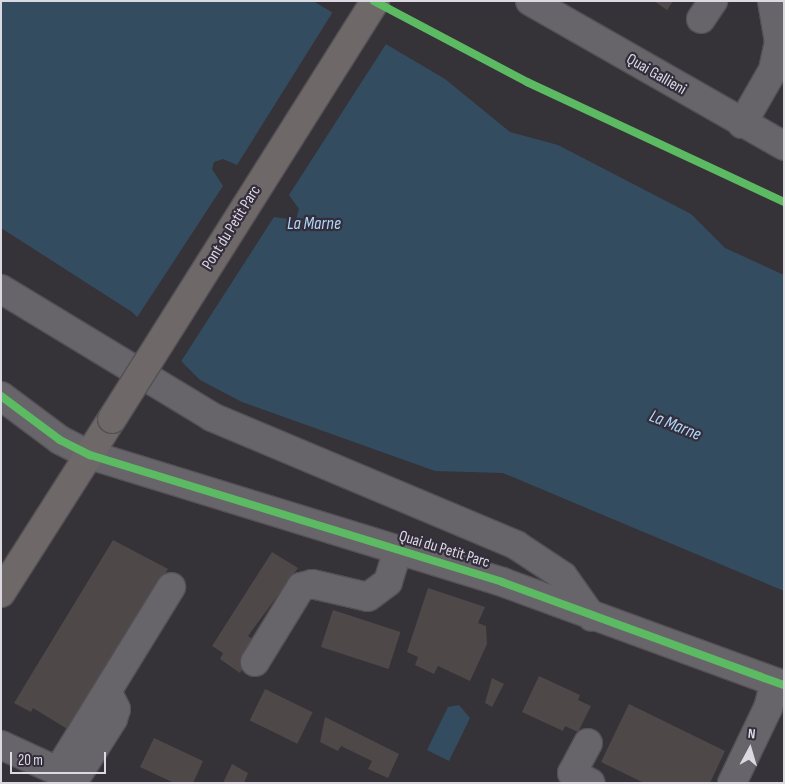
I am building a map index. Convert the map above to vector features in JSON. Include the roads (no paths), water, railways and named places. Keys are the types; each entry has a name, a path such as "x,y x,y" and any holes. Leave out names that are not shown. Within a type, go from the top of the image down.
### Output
{"main road":[{"name":"Pont du Petit Parc","path":"1,593 90,455 375,1"}],"street":[{"name":"Quai Gallieni","path":"530,1 742,124 784,146"},
{"path":"742,124 773,70 779,42 772,1"},
{"path":"1,290 212,417 516,545 563,576 592,617"},
{"name":"Quai du Petit Parc","path":"1,396 60,440 90,455 398,550 779,684"},
{"path":"255,662 301,587 312,584 368,597 388,582 398,550"},
{"path":"72,778 170,587"},
{"path":"732,783 779,684"},
{"path":"72,778 113,720 116,708 111,699"},
{"path":"588,742 572,773 591,783"},
{"path":"1,745 72,778"}],"water":[{"name":"La Marne","path":"1,1 313,1 445,79 510,132 558,145 691,214 725,248 784,275 784,591 503,473 435,471 242,402 200,380 132,312 1,228"},
{"path":"459,705 470,718 449,761 427,750 448,707"}]}
